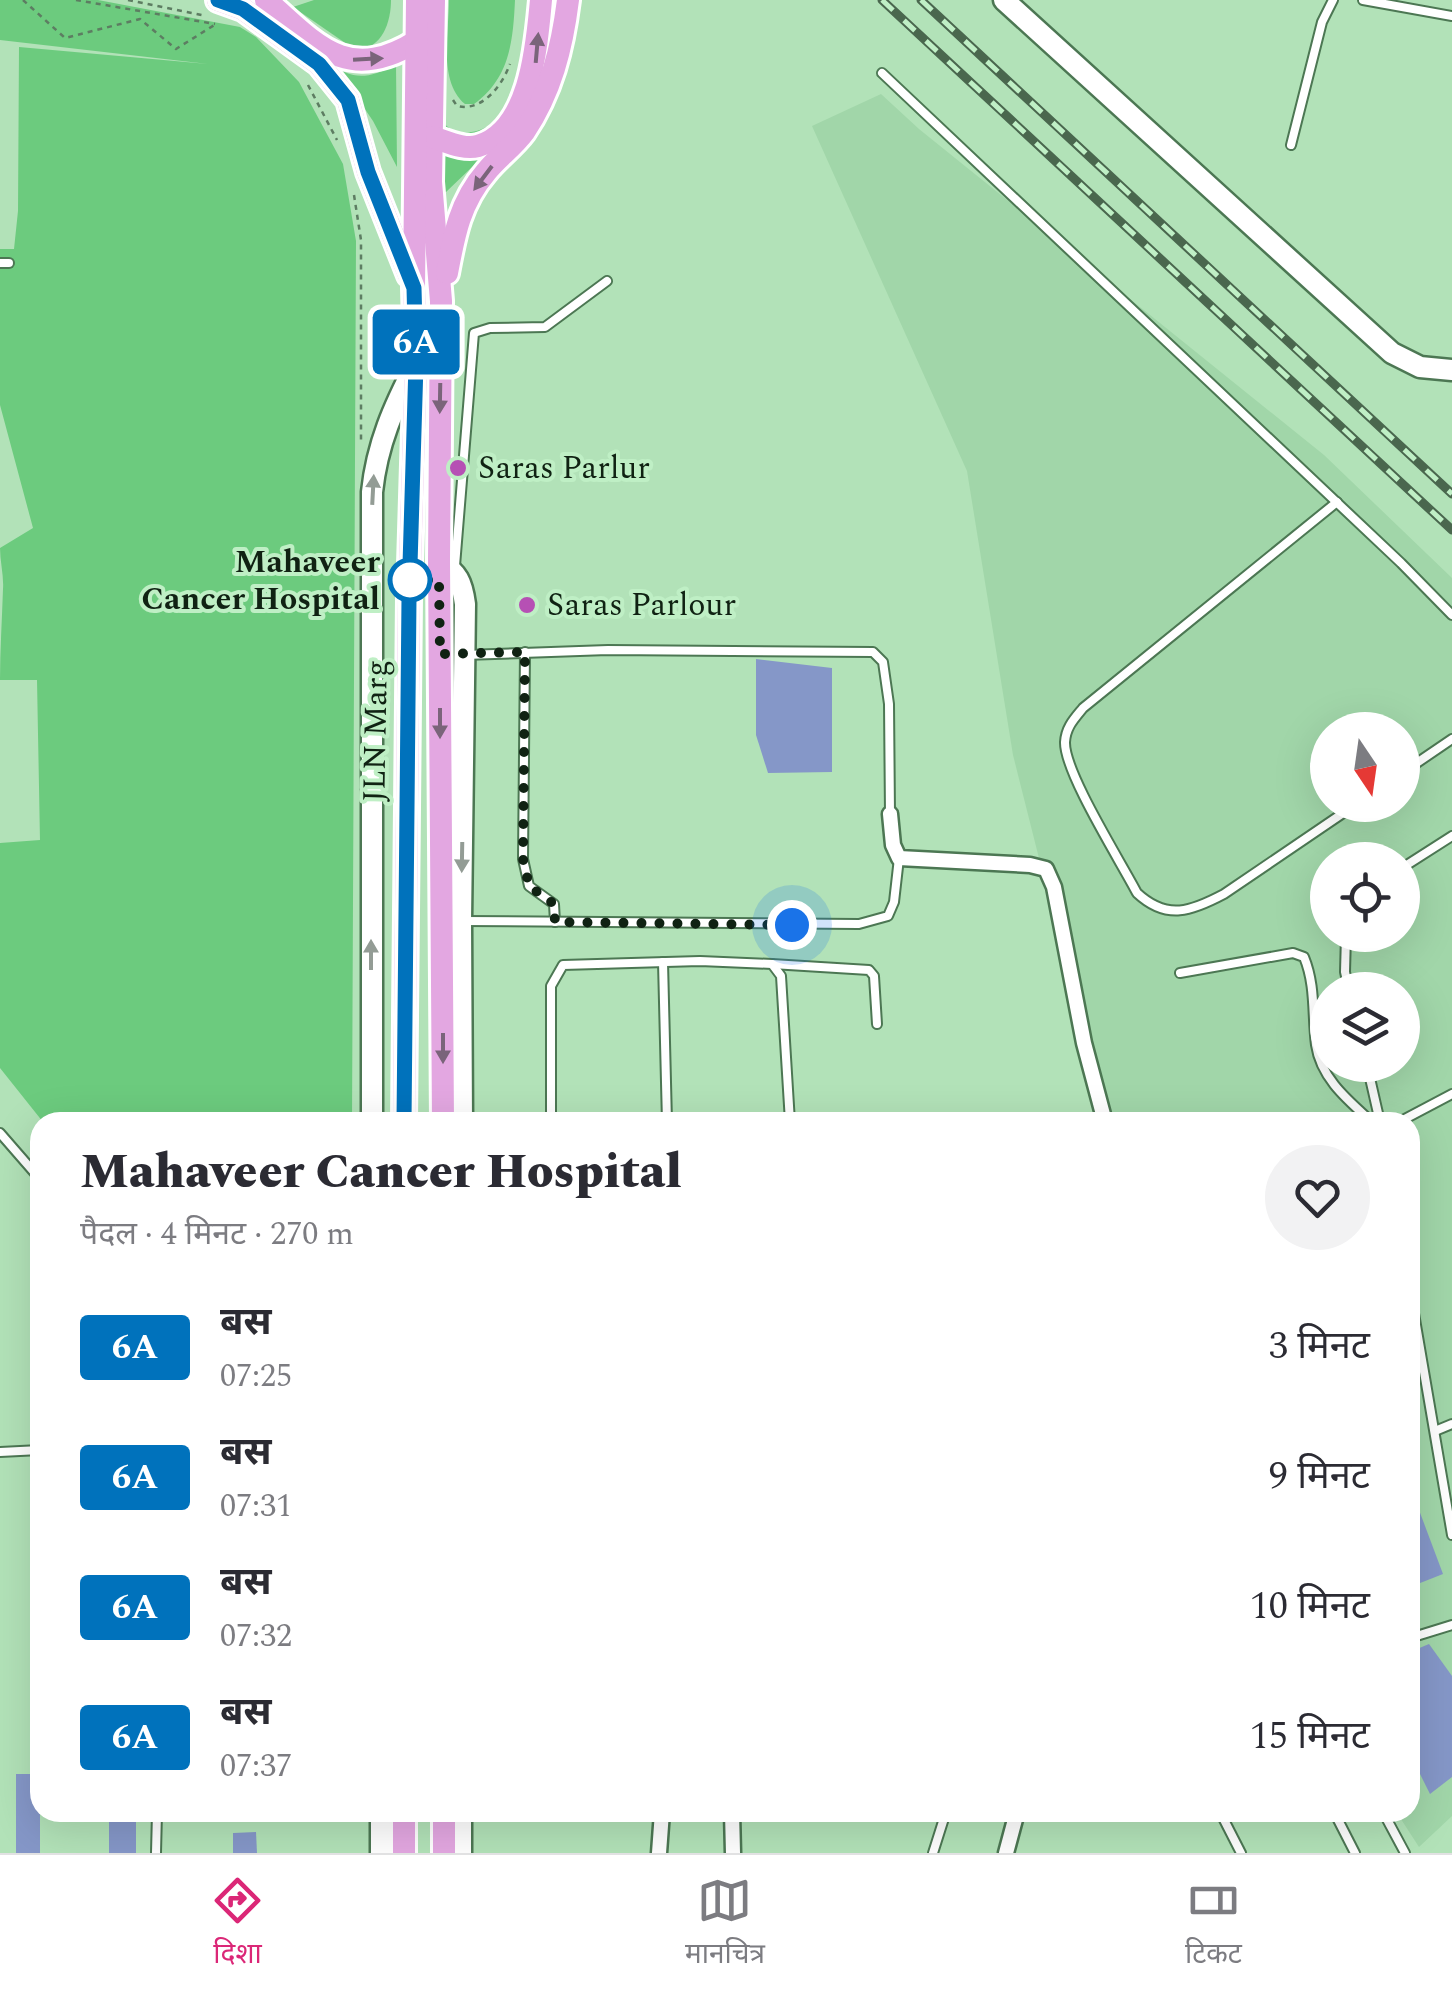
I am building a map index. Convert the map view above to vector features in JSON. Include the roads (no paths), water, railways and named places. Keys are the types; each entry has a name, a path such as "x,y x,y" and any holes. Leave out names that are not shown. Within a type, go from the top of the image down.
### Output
{"main road":[{"path":"266,0 308,37 349,59 368,63 395,54 416,41"},
{"path":"432,137 476,146 500,132 511,119 535,67 541,0"},
{"path":"441,300 458,214 484,174 522,135 544,96 562,46 568,0"},
{"path":"425,6 441,300"},
{"name":"JLN Marg","path":"404,1112 409,598 416,364 416,41 425,6"},
{"path":"220,9 243,9 319,64 348,100 368,172 414,288"},
{"name":"JLN Marg","path":"441,300 447,566 440,654 451,921 444,1112"},
{"path":"404,1822 404,1853"},
{"path":"444,1822 444,1853"}],"street":[{"path":"1004,0 1392,353 1420,367 1452,370"},
{"path":"372,1112 372,492 376,456 390,412 416,364"},
{"path":"447,566 463,586 465,655 451,921 461,1112"},
{"path":"890,814 893,845 899,858 1030,864 1046,869 1054,887 1084,1043 1102,1112"},
{"path":"381,1822 381,1853"},
{"path":"461,1822 461,1853"},
{"path":"660,1853 662,1822"},
{"path":"732,1822 733,1853"},
{"path":"1006,1853 1014,1822"}],"lane":[{"path":"1291,146 1322,22 1333,0"},
{"path":"1363,0 1452,16"},
{"path":"882,72 1338,502 1452,615"},
{"path":"447,566 474,334 490,328 545,327 607,280"},
{"path":"1330,822 1224,894 1201,906 1162,910 1138,893 1072,770 1065,746 1068,725 1083,708 1338,502"},
{"path":"440,654 608,650 873,652 883,662 889,704 890,814"},
{"path":"525,652 523,859 529,886 554,904 555,922"},
{"path":"1420,761 1452,739"},
{"path":"1420,856 1452,836"},
{"path":"451,921 824,926 872,921 888,916 894,902 899,858"},
{"path":"1180,972 1292,953 1304,957 1311,975 1316,1050 1338,1091 1361,1112"},
{"path":"663,962 667,1112"},
{"path":"551,1112 550,986 563,965 663,962 870,970 874,976 877,1024"},
{"path":"772,964 781,976 789,1112"},
{"path":"1371,1082 1378,1112"},
{"path":"1418,1112 1452,1094"},
{"path":"0,1133 30,1167"},
{"path":"1420,1346 1435,1431 1448,1475 1452,1534"},
{"path":"1435,1431 1452,1424"},
{"path":"0,1452 30,1450"},
{"path":"1420,1635 1452,1626"},
{"path":"156,1822 156,1853"},
{"path":"933,1853 943,1822"},
{"path":"1225,1822 1241,1853"},
{"path":"1339,1822 1354,1853"},
{"path":"1388,1822 1404,1853"}],"railway":[{"path":"882,0 1452,530"},
{"path":"921,0 1452,494"}],"place":[{"name":"Saras Parlur","path":"458,468"},
{"name":"Mahaveer Cancer Hospital","path":"410,580"},
{"name":"Saras Parlour","path":"527,605"}]}
